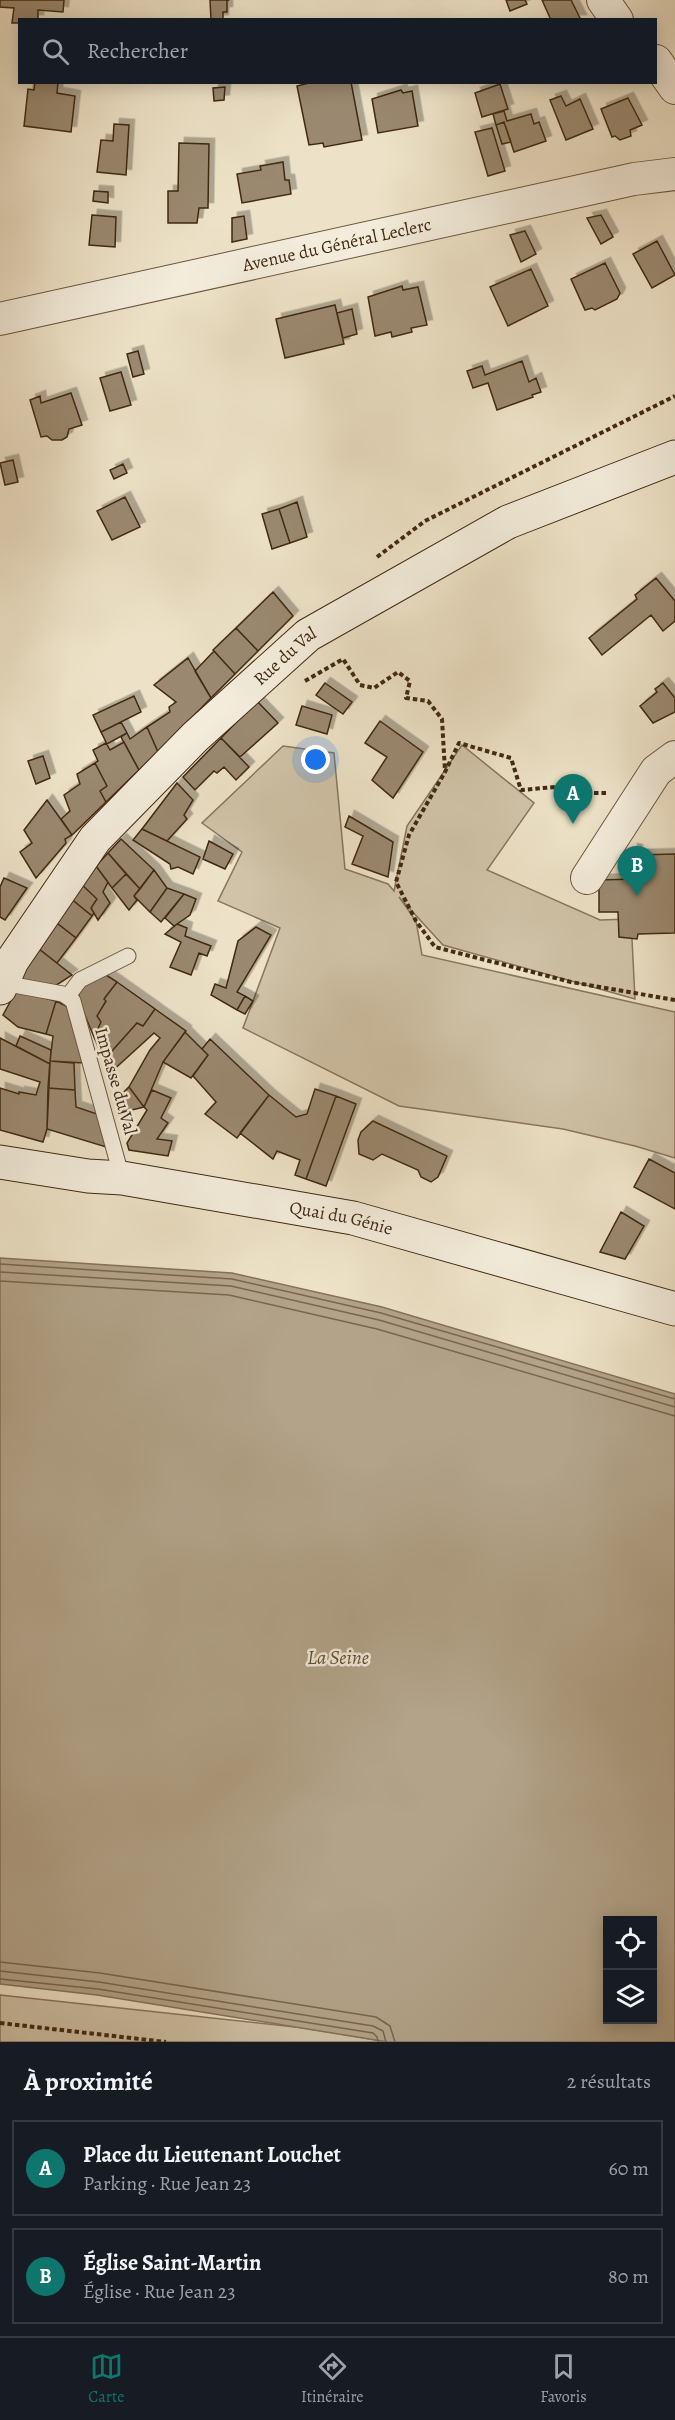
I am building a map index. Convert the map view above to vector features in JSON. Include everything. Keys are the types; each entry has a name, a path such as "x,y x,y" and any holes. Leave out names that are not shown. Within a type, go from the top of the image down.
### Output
{"street":[{"path":"603,0 615,18"},
{"path":"657,62 675,88"},
{"name":"Avenue du Général Leclerc","path":"0,319 634,179 675,174"},
{"name":"Rue du Val","path":"4,972 95,838 195,738 308,635 508,522 675,457"},
{"path":"587,878 656,771 675,757"},
{"name":"Quai du Génie","path":"0,1162 88,1176 122,1178 353,1218 675,1309"}],"lane":[{"path":"4,972 68,996 80,980 128,956"},
{"name":"Impasse du Val","path":"68,996 73,1000 122,1178"}],"path":[{"path":"306,682 343,659 360,685 374,688 398,672 410,681 406,698 428,701 442,719 445,772"},
{"path":"608,793 587,793 567,786 521,790 511,758 459,743 409,835 396,882 417,921 435,947 571,982 675,1000"},
{"path":"0,2023 166,2042"}],"shaded area":[{"path":"462,745 534,803 487,870 600,920 631,919 635,999 443,945 399,897 416,921 422,955 675,1012 675,1158 563,1129 399,1106 243,1028 280,928 218,901 242,852 202,823 283,746 334,753 345,869 388,884 394,891 407,826"},
{"path":"0,1995 304,2028 388,2042 0,2042"}],"water":[{"name":"La Seine","path":"0,1258 232,1273 382,1307 675,1394 675,2042 388,2042 97,1995 0,1984"}],"building":[{"path":"0,0 64,0 63,12 38,10 38,18 18,18 18,23 12,23 14,8 0,7"},
{"path":"210,0 229,0 227,1 227,12 223,12 223,18 211,18"},
{"path":"506,0 525,0 527,4 510,11"},
{"path":"542,0 571,0 580,18 550,18"},
{"path":"35,84 58,84 57,93 75,96 71,132 24,126 28,89 34,90"},
{"path":"351,84 362,140 324,147 323,143 309,145 297,86"},
{"path":"500,84 508,109 482,117 475,93"},
{"path":"225,87 224,100 214,101 213,88"},
{"path":"401,90 403,93 412,91 418,126 378,133 372,99"},
{"path":"561,96 566,106 580,99 593,129 566,140 550,100"},
{"path":"628,98 642,125 630,130 631,136 620,140 615,136 612,137 601,109"},
{"path":"504,111 507,121 531,114 534,124 539,122 546,141 514,152 504,122 496,125 493,114"},
{"path":"504,122 511,142 502,144 496,125"},
{"path":"114,124 129,125 126,175 97,172 101,140 113,141"},
{"path":"492,128 505,171 488,176 475,132"},
{"path":"179,143 209,144 208,208 199,208 197,223 168,223 168,191 178,191"},
{"path":"283,162 285,180 289,180 291,194 242,203 237,174 261,170 260,166"},
{"path":"94,191 108,192 108,203 93,201"},
{"path":"92,215 116,217 115,247 89,245"},
{"path":"601,215 613,237 601,244 587,218"},
{"path":"244,216 247,239 232,242 232,218"},
{"path":"525,231 536,254 521,262 510,235"},
{"path":"657,241 675,275 652,288 633,254"},
{"path":"605,263 620,293 617,299 595,310 592,308 585,310 571,279"},
{"path":"531,269 548,306 508,326 490,287"},
{"path":"402,286 403,290 418,287 427,325 411,328 412,332 392,337 391,332 375,336 368,297"},
{"path":"335,305 344,344 285,358 276,319"},
{"path":"352,309 357,334 343,338 337,313"},
{"path":"138,351 144,374 133,377 127,354"},
{"path":"522,361 529,382 536,378 541,392 532,395 533,397 497,410 488,383 473,388 467,371 482,366 485,375"},
{"path":"121,372 131,405 110,411 100,378"},
{"path":"71,393 82,425 69,429 67,437 62,440 52,440 47,436 41,437 30,400 40,396 41,403"},
{"path":"13,460 18,482 5,485 0,463"},
{"path":"123,464 127,473 114,479 110,470"},
{"path":"125,497 140,527 112,540 97,511"},
{"path":"297,502 307,537 290,543 279,509"},
{"path":"279,509 290,543 272,549 262,514"},
{"path":"656,578 675,601 675,621 663,631 651,615 602,655 589,638 637,599 635,595"},
{"path":"273,592 293,616 258,651 236,628"},
{"path":"236,628 258,651 235,674 213,650"},
{"path":"214,651 235,674 211,698 195,671"},
{"path":"188,658 211,698 158,752 147,727 170,712 169,707 176,702 154,685"},
{"path":"325,683 352,702 343,714 316,695"},
{"path":"663,683 675,698 675,712 653,723 640,706 657,692 655,689"},
{"path":"134,696 141,712 101,732 93,715"},
{"path":"257,701 278,723 240,757 221,738"},
{"path":"302,706 332,715 327,734 296,725"},
{"path":"380,721 423,752 393,798 372,780 387,757 365,743"},
{"path":"121,722 127,733 107,744 101,732"},
{"path":"147,727 158,752 139,770 121,737 127,733 130,739"},
{"path":"221,738 249,767 236,780 224,767 217,773 214,771 195,790 183,777"},
{"path":"124,742 139,770 106,802 100,791 107,786 95,763 98,761 93,750 106,743 110,750"},
{"path":"43,756 50,778 36,784 28,761"},
{"path":"95,763 107,786 100,791 106,802 72,835 61,819 70,811 64,795 80,784 77,774"},
{"path":"177,783 193,800 184,815 187,819 167,841 142,829"},
{"path":"47,800 72,835 65,839 66,843 36,878 20,852 32,843 24,830"},
{"path":"349,816 393,842 388,877 352,864 363,836 345,827"},
{"path":"142,829 200,857 193,874 178,867 171,869 170,864 133,840"},
{"path":"121,839 154,870 140,889 108,853"},
{"path":"209,841 233,854 225,869 203,859"},
{"path":"632,849 637,850 636,855 675,854 675,933 638,934 637,939 619,937 618,912 599,912 599,880 633,879"},
{"path":"108,853 126,874 112,888 96,866"},
{"path":"96,866 108,882 103,892 110,903 98,920 91,908 97,899 79,882"},
{"path":"154,870 167,888 150,912 134,896"},
{"path":"126,874 140,889 134,896 137,900 129,910 112,888"},
{"path":"4,878 27,888 5,920 0,917 0,887"},
{"path":"79,882 97,899 91,908 94,913 92,916 69,897"},
{"path":"167,888 184,894 161,922 150,912"},
{"path":"184,894 196,899 190,915 174,926 165,918"},
{"path":"69,897 92,916 76,938 53,920"},
{"path":"53,920 76,938 57,963 34,945"},
{"path":"177,924 187,928 185,936 211,946 207,956 199,953 191,975 170,967 181,942 165,934"},
{"path":"256,927 271,935 237,992 245,996 237,1010 211,995 215,984 226,988 238,941"},
{"path":"34,945 72,975 52,988 18,980"},
{"path":"103,973 117,982 104,999 106,1001 97,1016 101,1022 94,1037 78,999 81,986"},
{"path":"117,982 155,1009 143,1026 137,1023 104,1060 94,1037 101,1022 97,1016 106,1001 104,999"},
{"path":"16,991 56,1001 46,1034 18,1027 3,1015"},
{"path":"245,996 253,1001 245,1014 237,1010"},
{"path":"56,1001 70,1008 84,1063 50,1061 53,1036 46,1034"},
{"path":"155,1009 186,1031 163,1062 144,1107 129,1087 150,1050 160,1038 154,1033 110,1073 104,1060 137,1023 143,1026"},
{"path":"185,1032 208,1055 191,1078 163,1062"},
{"path":"20,1036 51,1050 50,1064 16,1046"},
{"path":"0,1038 50,1064 47,1129 43,1142 0,1130 0,1088 19,1094 19,1092 36,1095 40,1082 0,1069"},
{"path":"210,1039 269,1095 237,1138 205,1114 216,1102 193,1076 208,1055 202,1049"},
{"path":"50,1061 74,1063 75,1090 48,1088"},
{"path":"129,1087 144,1107 119,1113 115,1101"},
{"path":"48,1088 75,1090 76,1107 97,1114 106,1147 47,1129"},
{"path":"315,1089 336,1096 306,1179 295,1175 300,1160 277,1151 273,1159 240,1133 269,1095 296,1117 307,1114"},
{"path":"152,1090 171,1098 161,1118 168,1123 157,1139 172,1141 168,1156 129,1150 127,1143 147,1110 144,1107"},
{"path":"336,1096 356,1104 326,1186 306,1179"},
{"path":"373,1121 447,1156 438,1177 431,1182 421,1177 418,1170 382,1154 373,1160 359,1154 358,1140 361,1132"},
{"path":"649,1159 675,1173 675,1209 634,1187"},
{"path":"621,1212 644,1226 625,1259 600,1252"}],"place":[{"name":"Place du Lieutenant Louchet","path":"573,824"},
{"name":"Église Saint-Martin","path":"637,896"}]}
